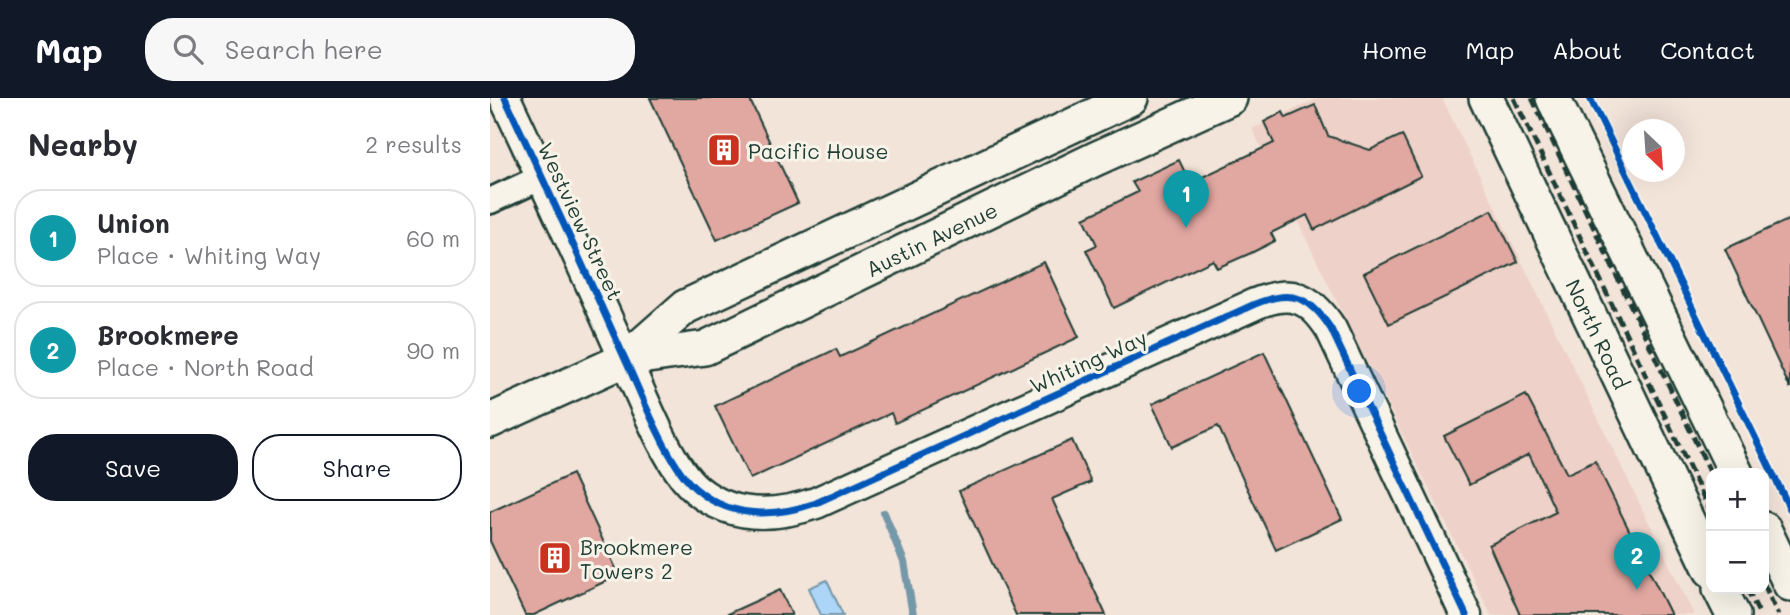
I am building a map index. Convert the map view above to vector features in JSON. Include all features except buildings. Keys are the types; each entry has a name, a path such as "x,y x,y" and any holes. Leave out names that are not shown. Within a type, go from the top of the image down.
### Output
{"main road":[{"name":"Austin Avenue","path":"490,421 625,359 685,307 1131,98"},
{"name":"Austin Avenue","path":"625,359 705,348 1095,159 1230,98"},
{"name":"North Road","path":"1486,98 1706,560"},
{"path":"1553,98 1735,468"},
{"path":"1078,123 1095,159"},
{"path":"1765,531 1787,568"},
{"path":"1722,594 1733,615"}],"street":[{"name":"Westview Street","path":"505,98 625,359"},
{"path":"490,201 542,177"},
{"name":"Whiting Way","path":"625,359 655,423 686,479 696,489 722,505 757,514 775,514 816,503 1272,297 1299,298 1316,308 1331,329 1466,615"}],"shaded area":[{"path":"1319,98 1442,98 1694,615 1491,615 1252,129"}],"water":[{"path":"827,580 843,615 821,615 809,588"}],"waterway":[{"path":"884,513 904,562 913,615"}],"railway":[{"path":"1514,98 1706,502"},
{"path":"1532,98 1708,468"},
{"path":"1750,594 1760,615"},
{"path":"1769,594 1778,615"}],"cycle path":[{"path":"505,98 665,447 686,478 710,499 739,510 769,513 816,503 1255,304 1268,299 1289,297 1299,299 1315,309 1331,329 1466,615"},
{"path":"1590,98 1790,509"}],"place":[{"name":"Pacific House","path":"724,150"},
{"name":"Union","path":"1186,228"},
{"name":"Brookmere Towers 2","path":"555,558"},
{"name":"Brookmere","path":"1637,590"}]}
